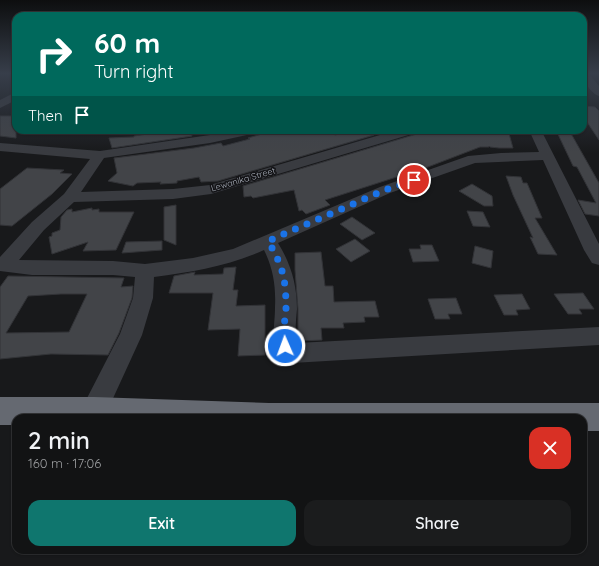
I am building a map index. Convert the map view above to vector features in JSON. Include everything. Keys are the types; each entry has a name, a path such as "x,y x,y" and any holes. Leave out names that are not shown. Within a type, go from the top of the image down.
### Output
{"highway":[{"path":"0,411 94,411 182,414"},
{"path":"587,417 599,417"}],"street":[{"path":"0,105 12,106"},
{"path":"3,153 18,150 100,155 210,139 233,134"},
{"name":"Lewanika Street","path":"70,197 173,194 211,189 397,134"},
{"path":"537,134 599,258"},
{"path":"2,268 38,226 70,197 100,155"},
{"path":"2,268 114,268 145,271 193,265 238,254 385,190 473,159 501,156 547,156"},
{"path":"268,241 278,257 284,272 286,309 283,338 288,352 292,353 599,336"},
{"path":"94,411 131,335 143,298 145,271"}],"building":[{"path":"587,106 595,107 599,111 599,140 587,122"},
{"path":"0,116 12,116 12,134 16,134 16,138 0,136"},
{"path":"148,134 191,134 192,136 112,148 109,138"},
{"path":"262,134 374,135 218,181 201,182 199,177 177,181 177,183 137,183 133,186 108,181 117,173 114,158 194,148 221,143 223,146 250,139 248,138"},
{"path":"417,134 509,134 513,148 489,146 480,147 407,175 406,174 325,200 330,205 306,214 302,210 299,211 294,190 253,198 251,196 244,197 243,186"},
{"path":"558,134 571,134 599,183 599,216 585,214 578,200 596,203 577,167 573,166"},
{"path":"27,168 64,170 60,173 72,174 52,194 12,226 0,225 0,189"},
{"path":"506,176 521,177 523,183 527,183 542,218 535,218 557,255 538,254 530,237 533,238"},
{"path":"472,184 492,196 493,206 484,206 459,191"},
{"path":"176,205 176,245 164,240 164,207"},
{"path":"92,208 92,210 99,209 99,212 134,212 116,250 83,251 88,242 52,254 49,237 52,236 52,233 60,230 61,217 67,210 72,209 72,212"},
{"path":"467,211 483,212 490,227 473,226"},
{"path":"352,217 375,233 362,240 340,224"},
{"path":"355,239 370,251 351,262 336,249"},
{"path":"162,241 162,250 122,253 126,242"},
{"path":"420,245 432,245 439,261 413,262 409,249 421,249"},
{"path":"475,246 493,251 491,268 472,263"},
{"path":"321,252 325,286 333,286 334,302 375,301 379,317 364,317 365,322 343,323 344,328 321,328 322,340 298,341 295,253"},
{"path":"236,267 233,290 238,290 236,306 265,305 265,355 238,356 240,329 208,330 213,293 169,293 174,276 195,272 194,275 223,274 224,268"},
{"path":"8,276 124,278 121,287 133,286 132,298 119,333 108,355 51,354 0,359 0,287","holes":["87,294 69,332 6,333 28,296"]},
{"path":"583,293 594,309 579,309 582,314 568,314 554,294"},
{"path":"522,294 530,309 516,310 518,315 504,315 494,295"},
{"path":"456,298 462,314 448,314 450,319 435,319 428,299"}],"route":[{"path":"285,346 283,338 286,309 284,272 278,257 268,241 385,190 414,180"}]}
